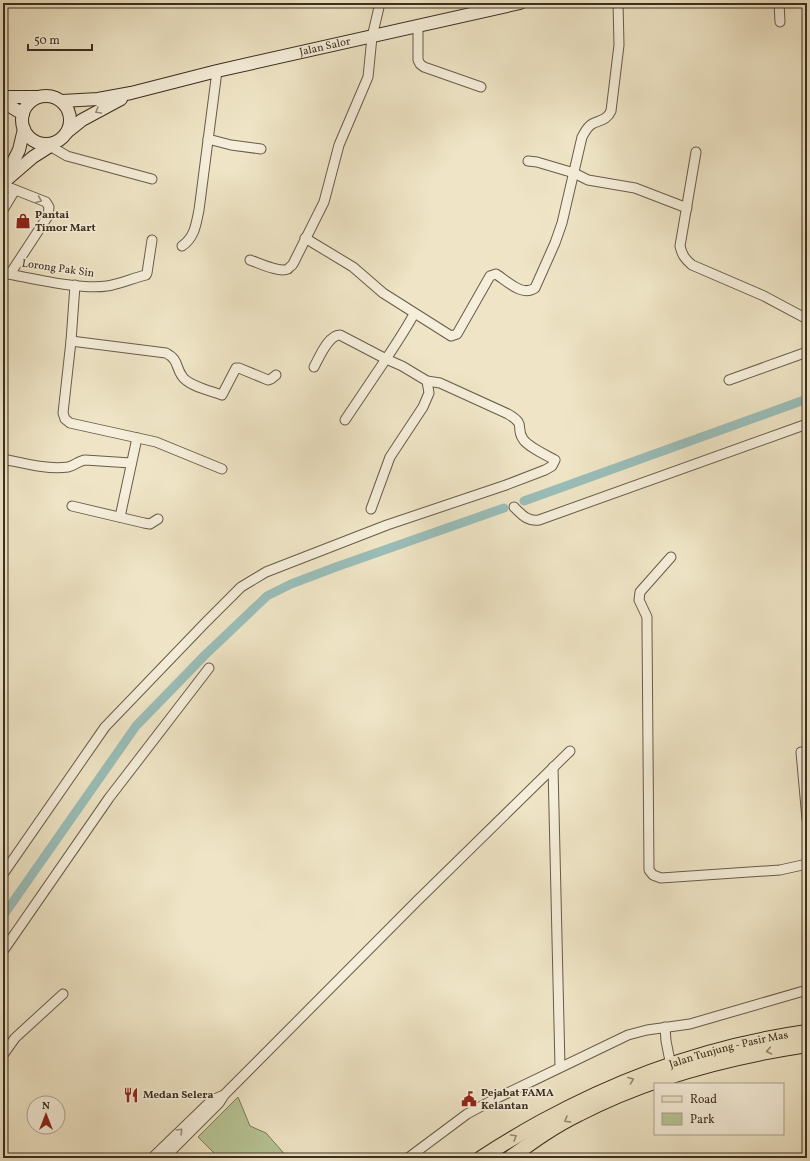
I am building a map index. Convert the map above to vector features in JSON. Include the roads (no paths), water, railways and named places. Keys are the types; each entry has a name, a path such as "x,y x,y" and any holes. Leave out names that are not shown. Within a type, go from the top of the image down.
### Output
{"main road":[{"name":"Jalan Salor","path":"62,101 98,99 131,94 217,72 520,3"},
{"name":"Jalan Salor","path":"67,132 82,120 131,94"},
{"path":"3,97 51,96 62,101 69,112 70,126 62,138 33,157 3,183"},
{"path":"39,97 31,100 26,106 22,121 24,129 28,136 33,140 40,143 53,144"},
{"path":"3,102 23,114"},
{"path":"3,183 19,150 24,129"},
{"name":"Jalan Tunjung - Pasir Mas","path":"481,1158 516,1136 604,1090 717,1051 773,1037 807,1032"},
{"name":"Jalan Tunjung - Pasir Mas","path":"510,1158 551,1129 608,1100 658,1081 719,1062 807,1045"}],"street":[{"path":"250,260 282,270 288,269 293,264 324,202 339,145 368,77 372,37 380,3"},
{"path":"305,238 353,268 383,293 414,314 447,334 454,336 457,334 490,276 496,274 522,291 531,291 534,288 560,230 582,137 586,129 592,124 603,121 609,116 611,111 619,45 618,3"},
{"path":"779,3 780,22"},
{"path":"418,26 418,60 420,64 424,67 481,87"},
{"path":"182,246 189,241 194,233 199,210 217,72"},
{"path":"208,139 261,149"},
{"path":"53,144 67,156 152,179"},
{"path":"696,152 680,246 686,260 692,265 764,296 807,319"},
{"path":"528,161 537,162 574,173 588,180 635,188 687,208"},
{"path":"3,183 15,190 46,202 49,207 49,213 7,273"},
{"path":"3,210 15,190"},
{"name":"Lorong Pak Sin","path":"7,273 75,285 107,286 146,275 152,240"},
{"path":"75,285 63,413 65,419 70,423 156,442 222,469"},
{"path":"345,420 394,345 404,333 414,314"},
{"path":"3,874 105,727 205,623 242,587 266,572 387,525 506,485 545,470 552,466 555,460 523,440 520,424 516,419 508,414 440,383 427,381 402,366 340,335 330,339 314,367"},
{"path":"71,340 166,353 173,357 182,376 187,382 222,395 236,368 268,380 271,380 276,376"},
{"path":"729,380 807,352"},
{"path":"371,509 390,457 423,407 429,393 427,381"},
{"path":"514,507 528,519 533,521 539,520 807,424"},
{"path":"120,517 137,438"},
{"path":"3,459 37,466 64,467 73,466 80,461 85,460 131,463"},
{"path":"72,506 150,524 158,519"},
{"path":"671,557 640,592 639,600 647,617 649,870 653,875 661,878 780,870 807,864"},
{"path":"3,951 109,798 209,668"},
{"path":"164,1158 219,1103 224,1095 570,751"},
{"path":"801,752 807,819"},
{"path":"553,767 560,1067"},
{"path":"408,1158 467,1114 560,1067 628,1035 647,1030 690,1024 807,990"},
{"path":"3,1055 15,1038 63,994"},
{"path":"665,1028 671,1066"},
{"path":"152,1158 212,1100 224,1095"}],"waterway":[{"path":"524,501 807,399"},
{"path":"3,916 136,726 205,655 267,596 291,584 336,567 504,508"}],"place":[{"name":"Pantai Timor Mart","path":"23,221"},
{"name":"Medan Selera","path":"131,1095"},
{"name":"Pejabat FAMA Kelantan","path":"469,1099"}]}
